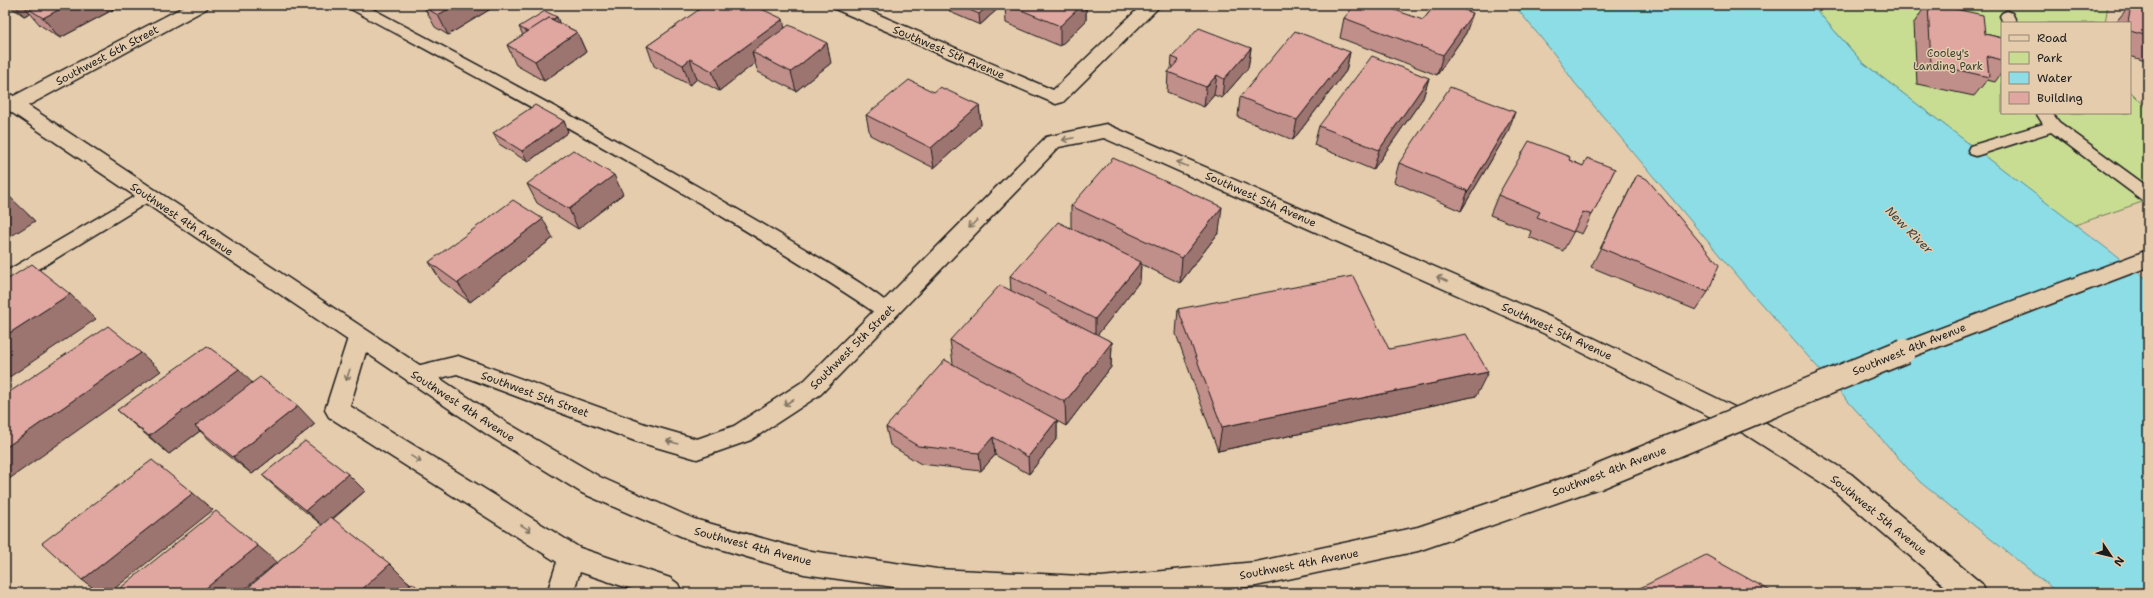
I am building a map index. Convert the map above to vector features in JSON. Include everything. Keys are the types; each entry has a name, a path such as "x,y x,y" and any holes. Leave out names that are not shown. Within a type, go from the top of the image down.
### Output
{"street":[{"name":"Southwest 6th Street","path":"9,102 200,5"},
{"name":"Southwest 5th Avenue","path":"842,5 1056,98 1152,5"},
{"name":"Southwest 4th Avenue","path":"9,102 496,428 591,485 690,529 804,562 937,581 1101,589 1256,574 1418,539 1596,478 1904,351 2148,258"},
{"name":"Southwest 5th Street","path":"416,375 458,365 644,434 697,449 742,433 813,387 1053,142 1106,131"},
{"name":"Southwest 5th Avenue","path":"1106,131 1551,327 1753,427 1842,482 1973,593"},
{"path":"360,338 336,410 572,557 661,591"},
{"path":"560,593 572,557"}],"lane":[{"path":"354,5 494,80 770,235 841,279 887,312"},
{"path":"2045,114 2053,126 2148,196"},
{"path":"1976,150 2053,126"},
{"path":"5,281 147,195"}],"green space":[{"name":"Cooley's Landing Park","path":"1812,5 2108,5 2105,22 2001,22 2001,114 2131,114 2131,92 2148,109 2148,200 2075,225 1862,62"}],"water":[{"name":"New River","path":"1514,5 1812,5 1862,62 2148,280 2148,593 2058,593 1920,482 1747,288 1574,82 1555,55"}],"building":[{"path":"23,5 68,5 43,18"},
{"path":"428,5 455,5 438,15 424,7"},
{"path":"702,5 753,5 783,19 712,71 690,59 683,65 647,46 704,6"},
{"path":"958,5 989,5 979,14"},
{"path":"1009,5 1082,5 1060,26"},
{"path":"1355,5 1381,5 1423,20 1435,5 1450,5 1473,13 1443,55 1344,18"},
{"path":"1928,5 1937,5 1983,15 1985,34 2001,38 2001,60 1987,56 1989,77 1931,64"},
{"path":"2131,5 2148,7 2148,36 2131,31 2131,22 2128,22"},
{"path":"545,11 557,17 553,19 549,18 528,32 519,27"},
{"path":"549,18 577,32 535,61 507,45"},
{"path":"789,25 827,43 791,72 752,52"},
{"path":"1199,28 1251,48 1224,79 1217,75 1206,87 1168,72 1179,60 1172,57"},
{"path":"1295,31 1350,52 1297,120 1240,97"},
{"path":"1372,56 1429,78 1379,150 1319,126"},
{"path":"909,80 934,92 940,87 979,105 931,148 866,115"},
{"path":"1450,87 1515,112 1468,191 1399,163"},
{"path":"535,105 564,121 522,151 493,133"},
{"path":"1529,141 1570,157 1569,160 1583,166 1587,158 1615,169 1592,215 1583,212 1573,232 1537,217 1540,212 1498,195"},
{"path":"573,150 614,175 569,209 527,184"},
{"path":"1113,158 1222,207 1182,258 1071,206"},
{"path":"1637,175 1647,179 1719,265 1708,292 1601,248"},
{"path":"513,200 543,219 458,283 429,262"},
{"path":"1058,222 1141,262 1095,319 1010,276"},
{"path":"32,264 70,294 5,336 5,281"},
{"path":"1353,276 1389,349 1466,334 1488,372 1222,427 1178,309"},
{"path":"1000,285 1112,342 1065,402 950,340"},
{"path":"108,326 141,353 5,448 5,395"},
{"path":"207,346 239,369 149,436 117,410"},
{"path":"945,360 1057,420 1028,457 993,437 979,453 918,446 886,427"},
{"path":"260,377 298,406 233,457 195,426"},
{"path":"305,441 348,474 306,510 262,475"},
{"path":"152,460 193,493 82,580 42,543"},
{"path":"216,511 258,546 200,593 114,593"},
{"path":"331,517 390,564 358,593 242,593"},
{"path":"1706,555 1774,593 1630,593"},
{"path":"412,583 425,593 401,593"}]}
